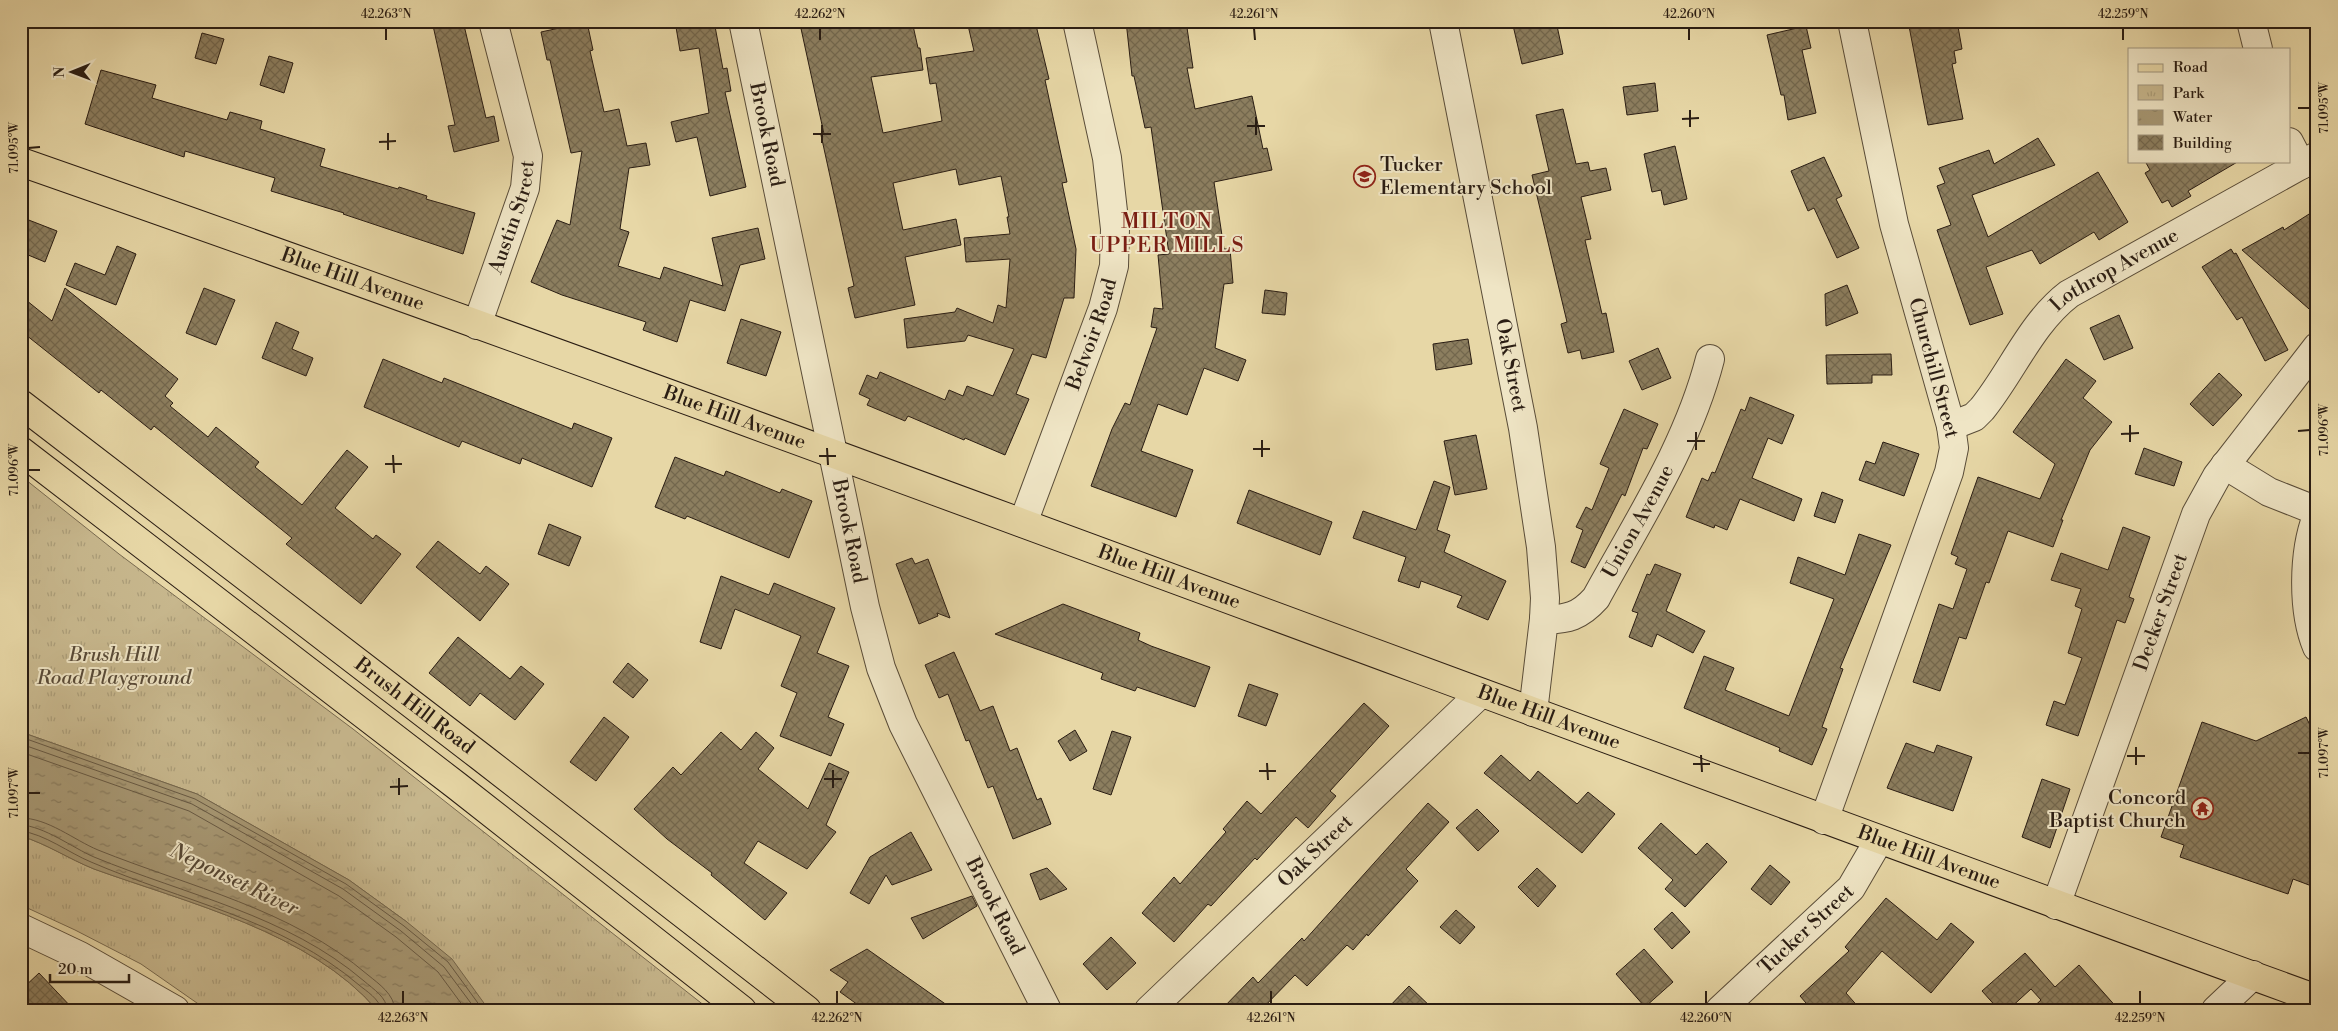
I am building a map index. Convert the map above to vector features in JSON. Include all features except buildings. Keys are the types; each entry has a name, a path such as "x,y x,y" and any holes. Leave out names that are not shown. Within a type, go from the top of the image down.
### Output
{"main road":[{"name":"Blue Hill Avenue","path":"21,162 833,453 1824,820 2317,999"},
{"name":"Brush Hill Road","path":"21,404 807,1010"},
{"name":"Brush Hill Road","path":"21,451 457,786 742,1010"},
{"path":"457,786 481,757"}],"street":[{"name":"Austin Street","path":"477,325 525,188 528,167 526,144 494,21"},
{"name":"Brook Road","path":"743,21 872,638 892,699 1047,1010"},
{"name":"Belvoir Road","path":"1023,523 1103,308 1114,266 1115,229 1107,158 1077,21"},
{"name":"Oak Street","path":"1443,21 1523,428 1541,547 1544,576 1544,619 1534,712"},
{"name":"Churchill Street","path":"1824,820 1949,472 1954,448 1952,426 1894,224 1852,21"},
{"path":"2251,21 2258,48"},
{"name":"Lothrop Avenue","path":"2290,161 2302,154"},
{"name":"Lothrop Avenue","path":"1952,426 1974,417 1982,409 2044,319 2059,301 2289,162"},
{"name":"Decker Street","path":"2056,905 2202,501 2225,465 2317,347"},
{"name":"Union Avenue","path":"1544,619 1566,619 1577,615 1596,598 1681,444 1698,400 1710,359"},
{"path":"2225,465 2269,492 2317,511"},
{"path":"2317,516 2308,548 2308,606 2311,630 2317,647"},
{"name":"Oak Street","path":"1148,1010 1481,693"},
{"name":"Tucker Street","path":"1720,1010 1850,888 1863,870 1879,840"},
{"path":"21,928 88,960 175,1010"},
{"path":"2216,1010 2252,975"}],"green space":[{"name":"Brush Hill Road Playground","path":"21,476 119,554 353,729 710,1010 489,1010 407,922 349,880 197,794 21,732"},
{"path":"21,836 94,869 207,908 283,940 318,960 349,983 377,1010 207,1010 141,964 21,905"}],"water":[{"name":"Neponset River","path":"21,732 197,794 349,880 407,922 452,959 489,1010 377,1010 349,983 318,960 283,940 207,908 94,869 21,836"}],"place":[{"name":"Tucker Elementary School","path":"1364,176"},
{"name":"Concord Baptist Church","path":"2202,809"}],"district":[{"name":"MILTON UPPER MILLS","path":"1167,234"}]}
